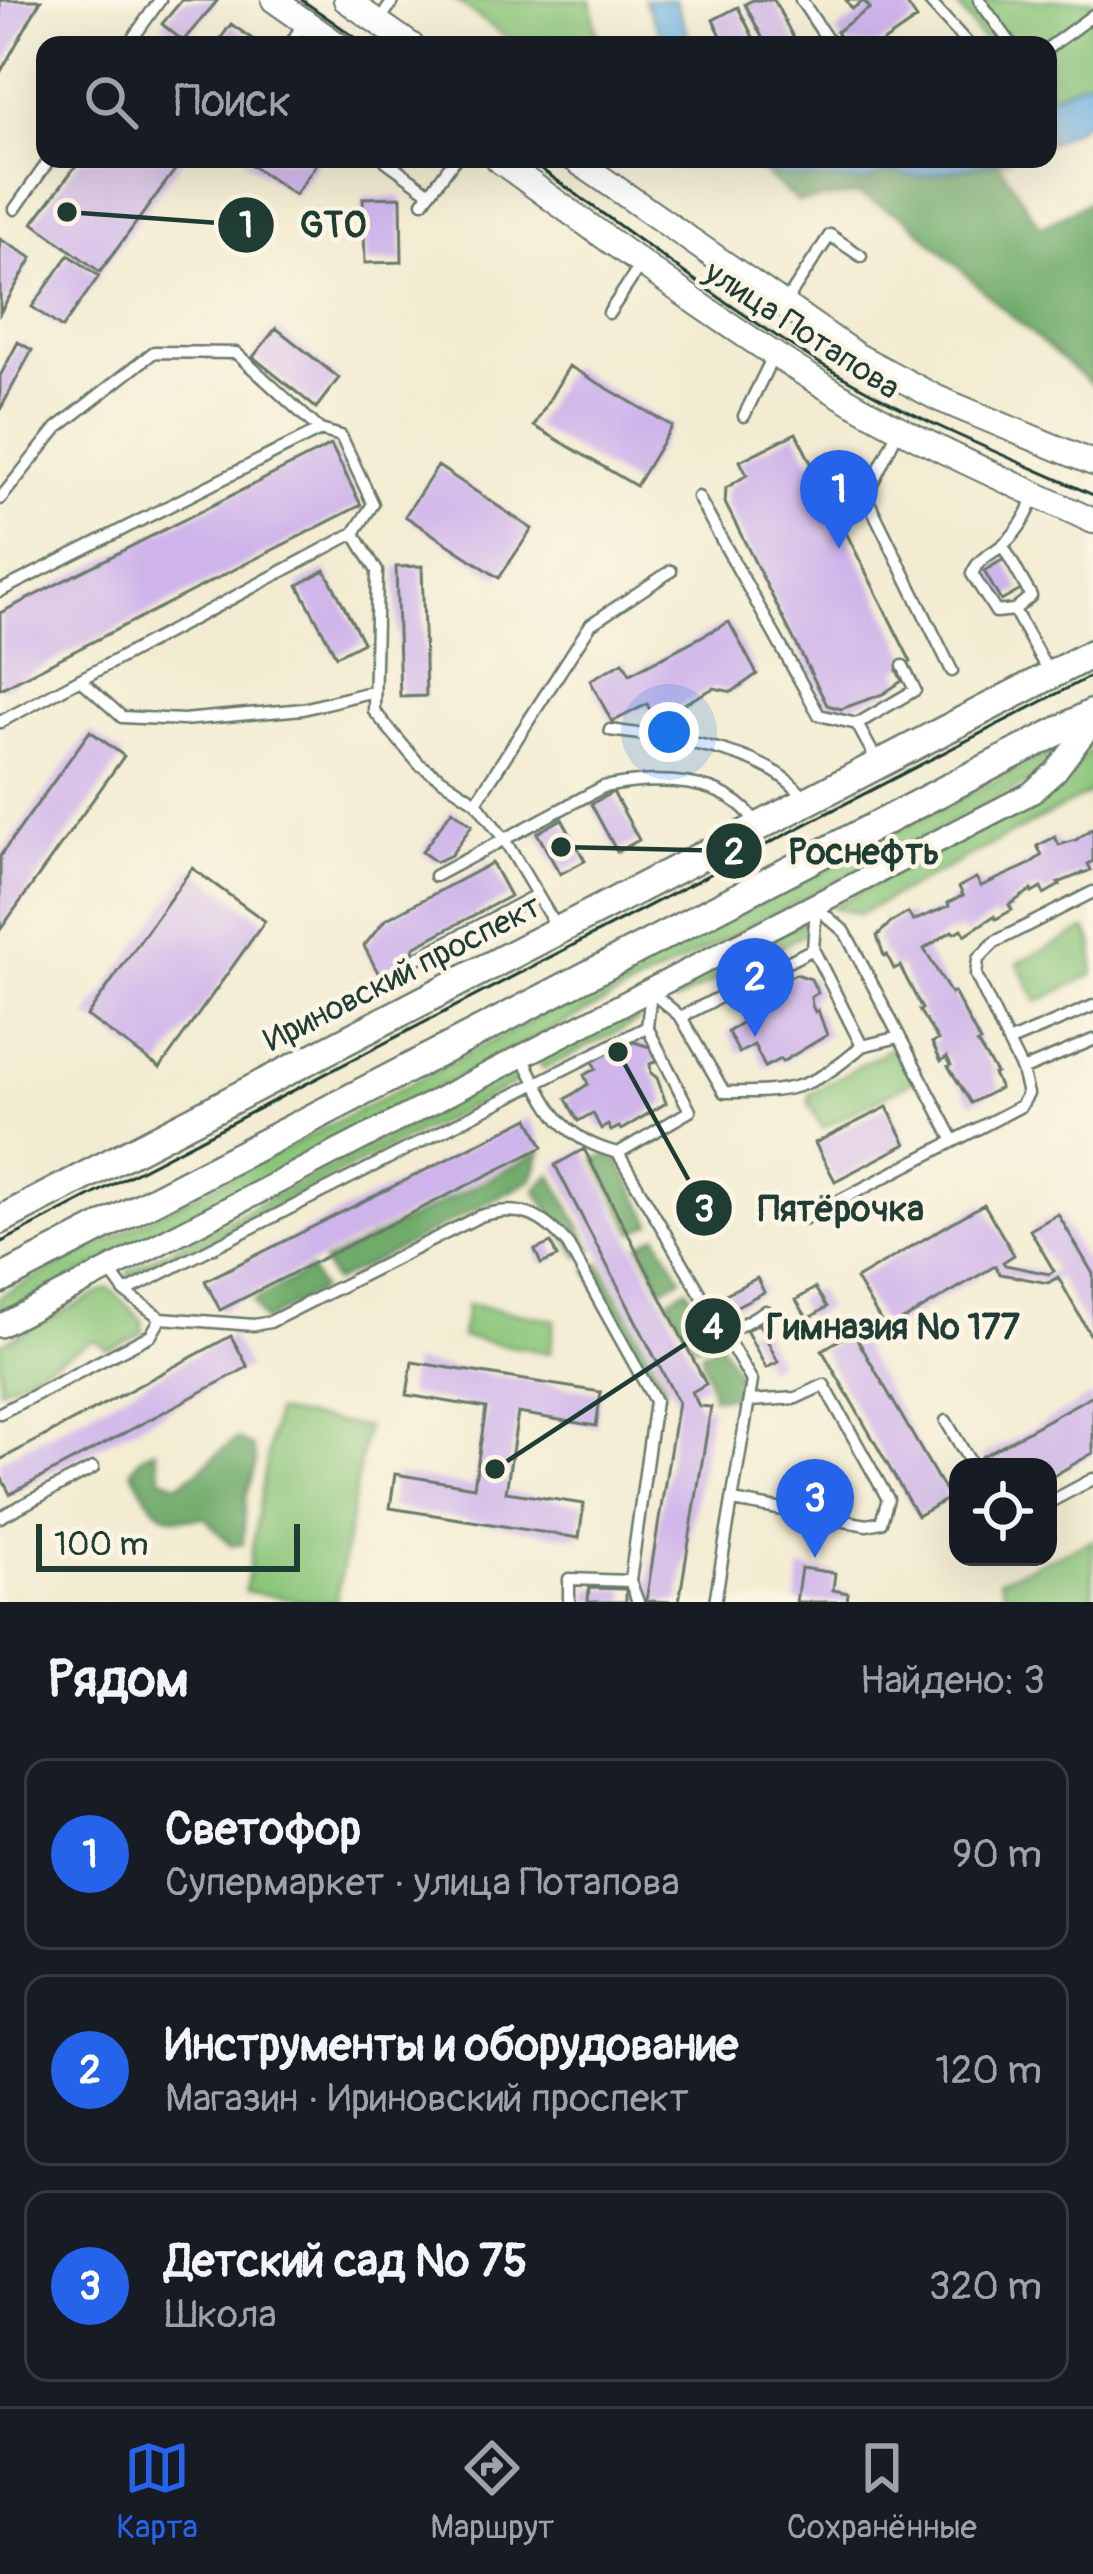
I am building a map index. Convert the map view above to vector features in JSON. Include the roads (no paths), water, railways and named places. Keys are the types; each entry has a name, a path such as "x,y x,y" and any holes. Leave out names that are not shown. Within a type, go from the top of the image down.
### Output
{"main road":[{"name":"Ириновский проспект","path":"0,1220 1093,653"},
{"path":"0,1280 1093,718"}],"street":[{"path":"274,0 325,36"},
{"path":"346,0 379,11 403,36"},
{"name":"улица Потапова","path":"510,168 775,354 899,429 1093,521"},
{"name":"улица Потапова","path":"587,168 856,355 937,398 1093,463"},
{"path":"0,1326 1031,793 1056,771 1093,718"}],"lane":[{"path":"134,36 160,0"},
{"path":"379,11 394,0"},
{"path":"801,0 825,36"},
{"path":"928,0 961,36"},
{"path":"979,0 1005,36"},
{"path":"1057,41 1093,15"},
{"path":"296,36 305,22"},
{"path":"15,209 44,168"},
{"path":"394,168 427,197 448,168"},
{"path":"783,306 830,235 861,256"},
{"path":"610,313 642,263"},
{"path":"0,499 56,428 154,352 236,353 320,430 341,436 373,504 354,533 0,722"},
{"path":"744,416 775,354"},
{"path":"899,429 866,496 952,671"},
{"path":"0,591 320,430"},
{"path":"1003,546 1031,596 1014,610 996,613 972,574 978,560 1003,546 1029,514 1035,494"},
{"path":"698,497 819,715 857,724 916,690 903,666"},
{"path":"354,533 377,571 374,711 418,764 476,802 559,931"},
{"path":"476,802 591,624 671,571"},
{"path":"1014,610 1050,675"},
{"path":"80,679 122,717 183,720 303,710 374,691"},
{"path":"857,724 878,764"},
{"path":"610,730 711,747 752,761 792,784 806,802"},
{"path":"435,876 603,788 640,781 676,781 713,791 741,805 759,826"},
{"path":"804,1220 1021,1106 1028,1094 1022,1070 976,975 978,959 995,942 1093,892"},
{"path":"408,963 536,895"},
{"path":"816,907 813,949 862,1046"},
{"path":"816,907 845,932 954,1142"},
{"path":"681,1017 813,949"},
{"path":"651,992 681,1017 724,1092 793,1091 835,1070 862,1046 898,1037"},
{"path":"524,1058 552,1113 587,1145 618,1153 690,1112 647,1027 651,992"},
{"path":"1008,1042 1093,1006"},
{"path":"125,1292 647,1027"},
{"path":"1022,1070 1093,1040"},
{"path":"618,1153 752,1382 715,1602"},
{"path":"109,1270 125,1292 161,1318 254,1325 270,1322 500,1209 527,1211 550,1224 568,1245 655,1401 630,1581 638,1602"},
{"path":"724,1335 765,1311"},
{"path":"0,1413 151,1335 161,1318"},
{"path":"733,1501 867,1525 881,1522 887,1510 888,1499 824,1385 796,1398 750,1401"},
{"path":"946,1421 968,1458"},
{"path":"0,1517 93,1468"},
{"path":"1057,1498 1093,1479"},
{"path":"569,1602 569,1579 630,1581"}],"water":[{"path":"644,0 675,0 689,36 662,36"},
{"path":"1093,77 1093,118 1057,139 1057,93"},
{"path":"755,168 964,168 919,177 886,172 865,182"}],"tram line":[{"path":"302,0 353,36"},
{"path":"539,168 718,297 836,373 1093,495"},
{"path":"0,1243 1093,675"}],"place":[{"name":"GTO","path":"67,212"},
{"name":"Светофор","path":"839,549"},
{"name":"Роснефть","path":"561,847"},
{"name":"Инструменты и оборудование","path":"755,1037"},
{"name":"Пятёрочка","path":"618,1052"},
{"name":"Гимназия № 177","path":"495,1469"},
{"name":"Детский сад № 75","path":"815,1558"}]}
